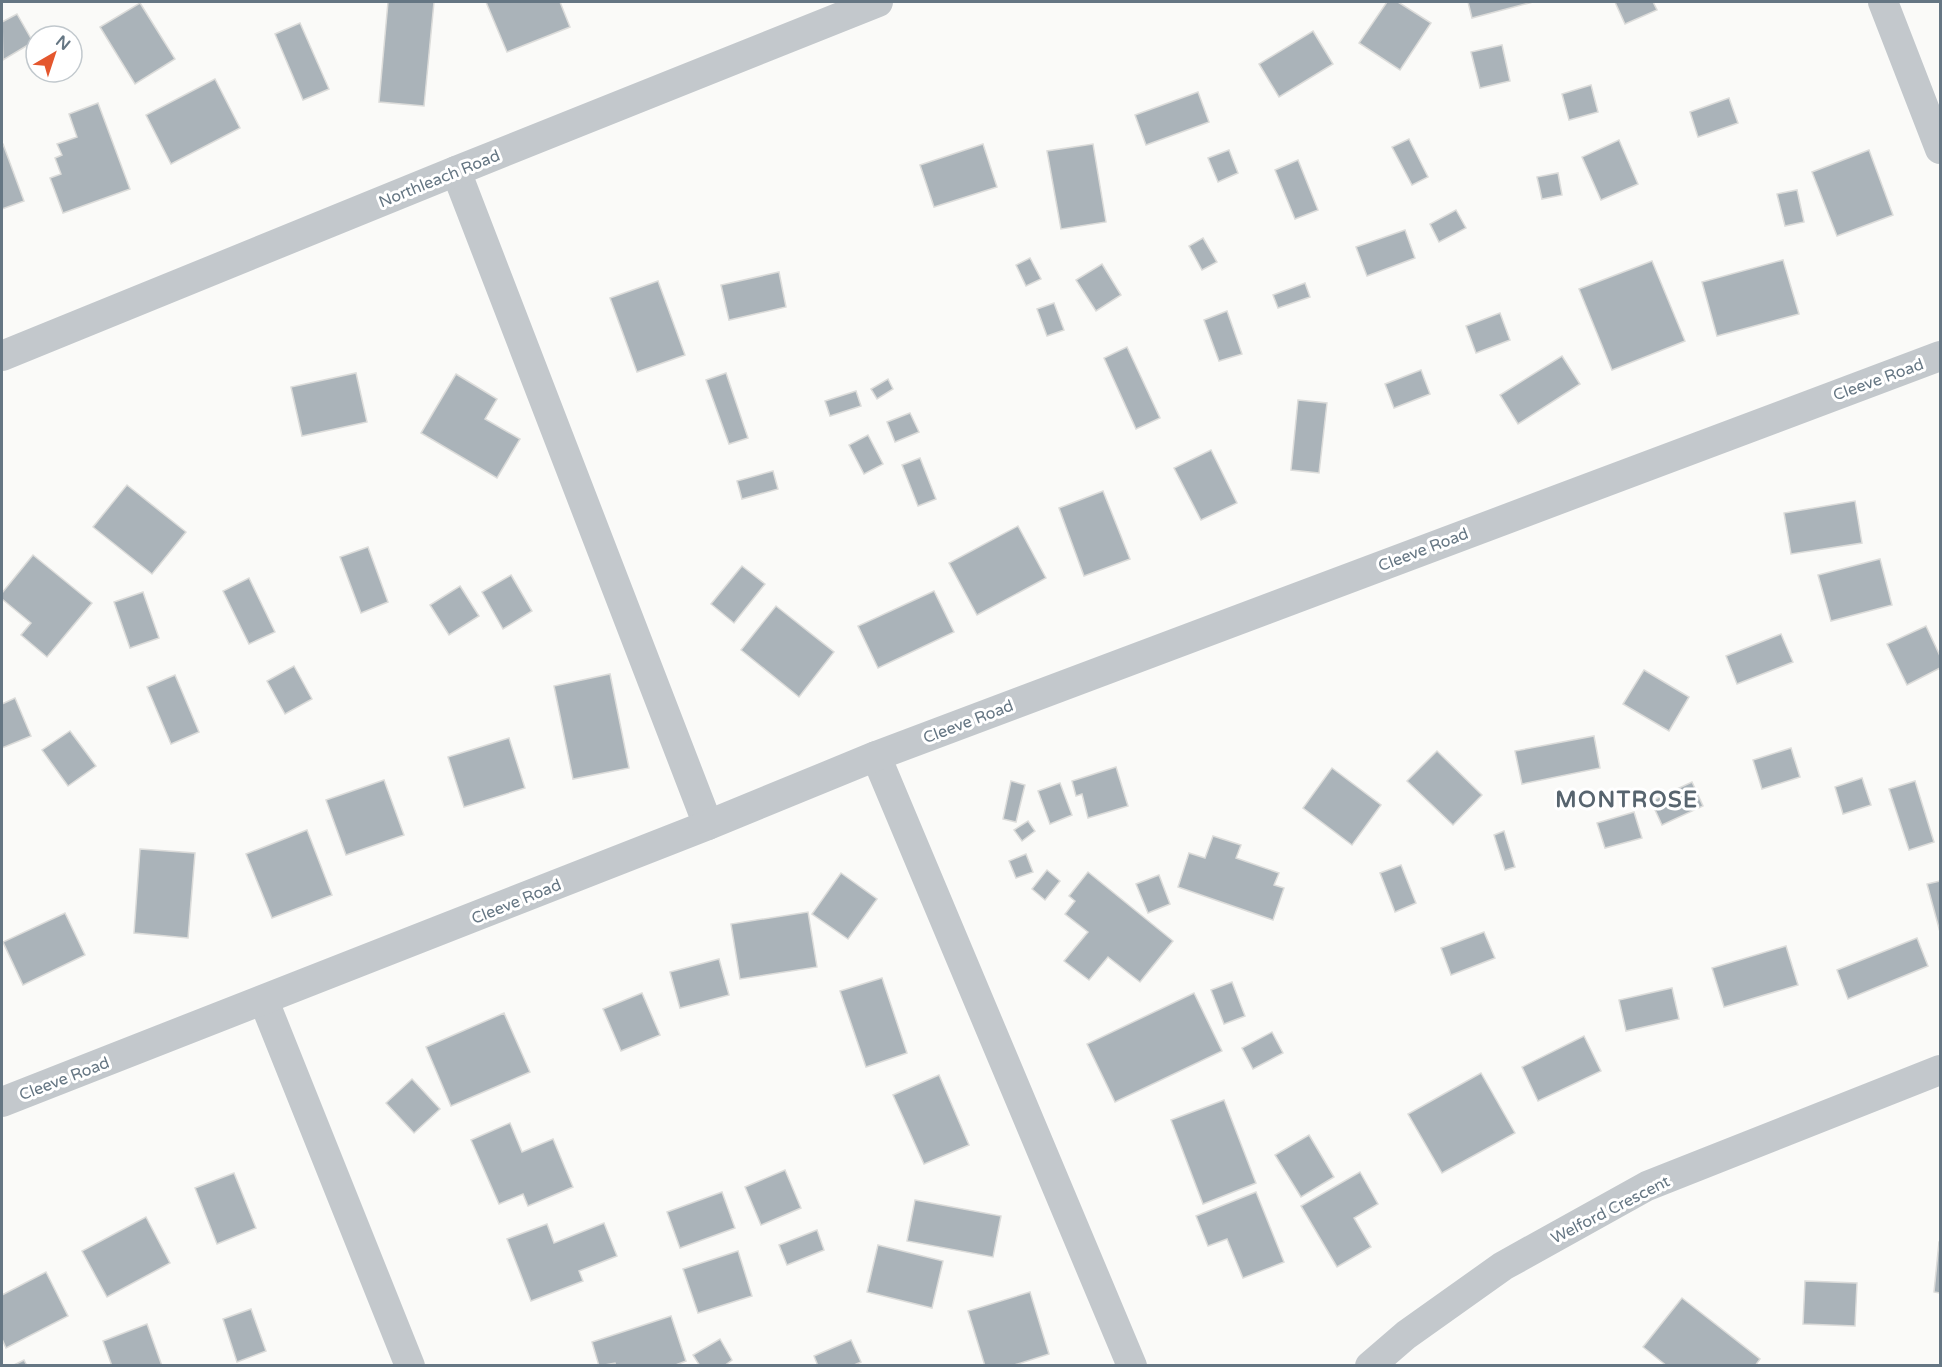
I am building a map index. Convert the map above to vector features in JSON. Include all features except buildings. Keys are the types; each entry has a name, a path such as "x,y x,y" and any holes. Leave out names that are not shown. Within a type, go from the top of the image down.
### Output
{"street":[{"name":"Northleach Road","path":"2,356 878,2"},
{"path":"1883,2 1941,149"},
{"path":"456,171 708,825"},
{"name":"Cleeve Road","path":"2,1102 264,1001 876,756 1941,356"},
{"path":"876,756 1132,1365"},
{"path":"264,1001 410,1365"},
{"name":"Welford Crescent","path":"1370,1365 1406,1335 1503,1266 1647,1186 1941,1070"}],"district":[{"name":"MONTROSE","path":"1627,799"}]}
